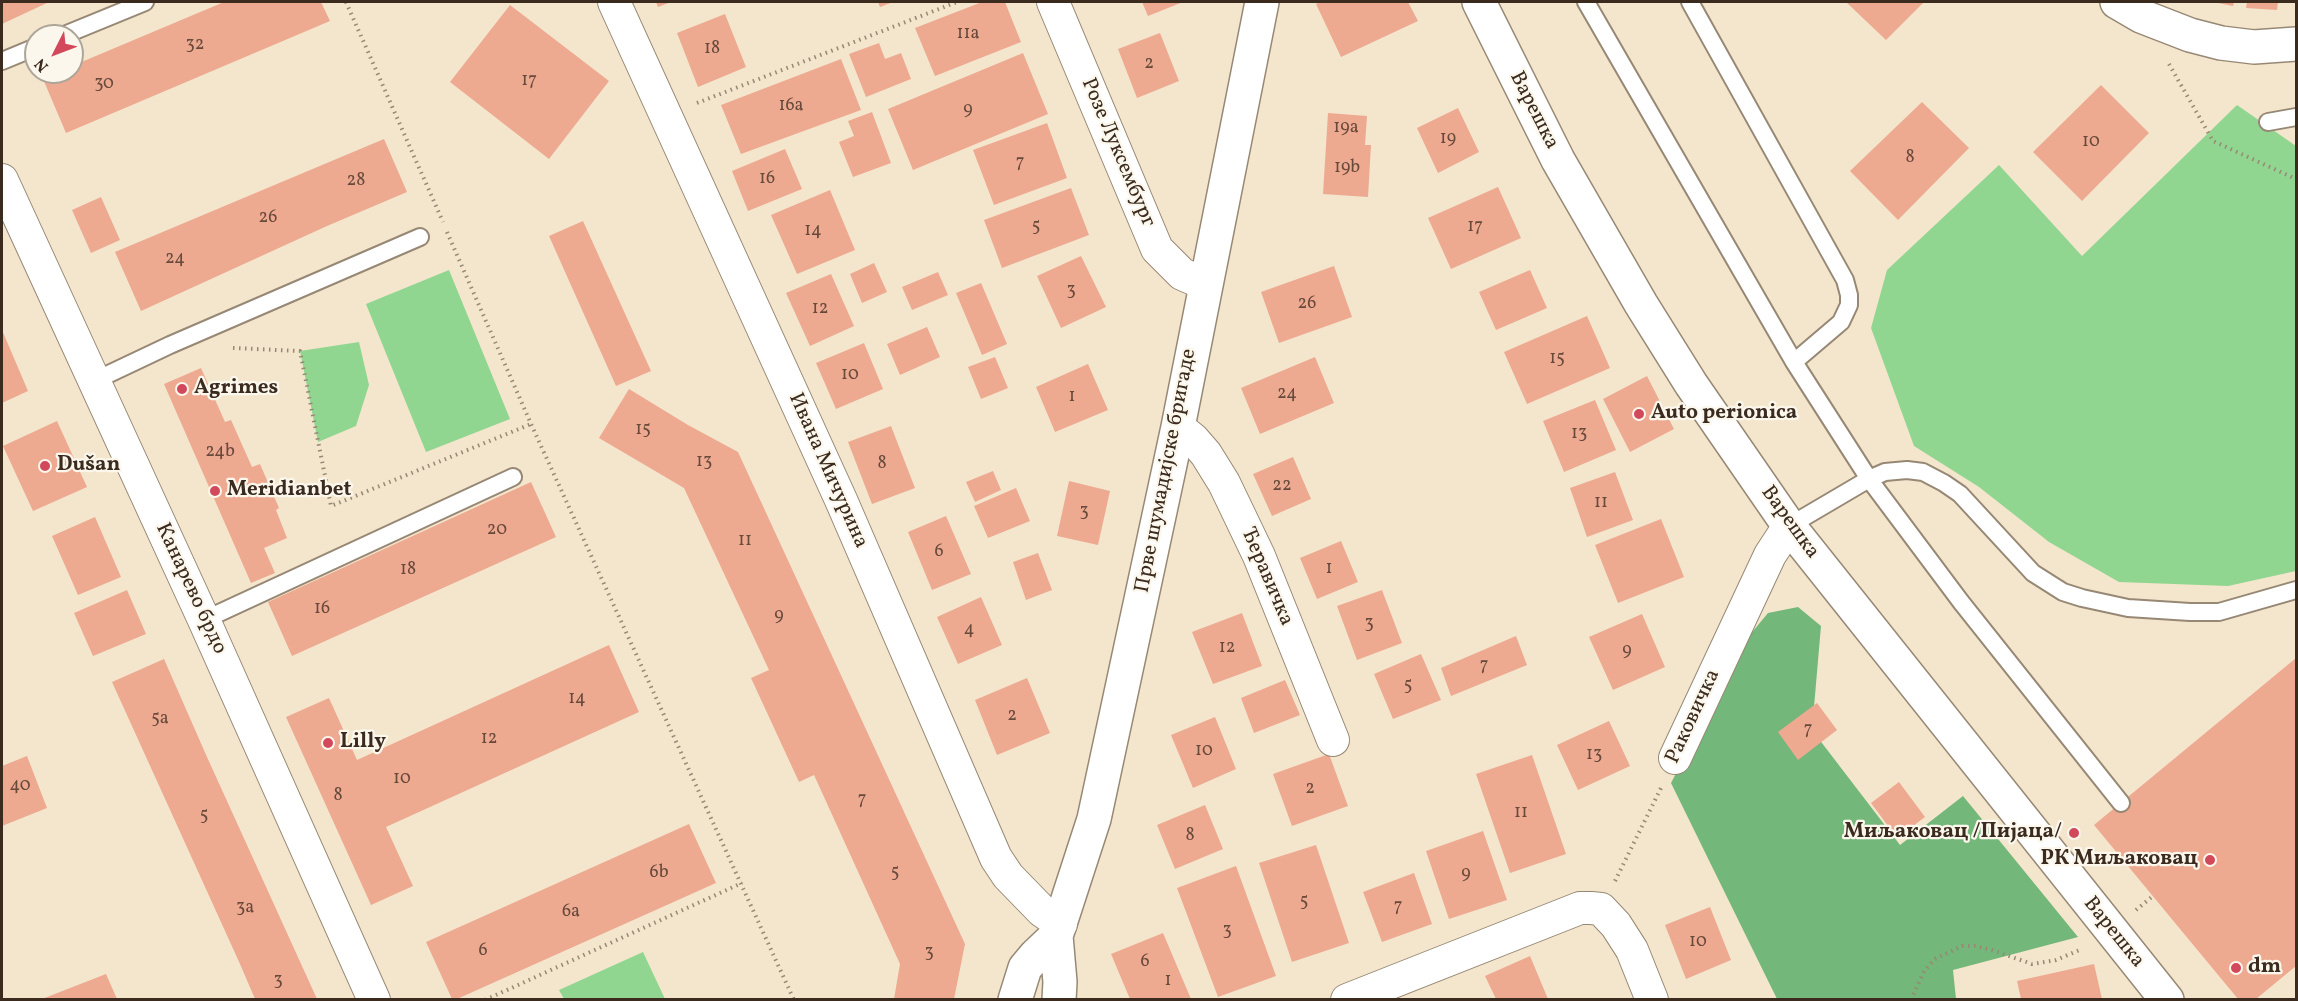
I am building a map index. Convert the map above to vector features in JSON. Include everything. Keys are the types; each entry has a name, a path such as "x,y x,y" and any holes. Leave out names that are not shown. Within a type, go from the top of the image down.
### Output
{"street":[{"name":"Ивана Мичурина","path":"614,2 842,500 996,858 1008,876 1058,930"},
{"name":"Розе Луксембург","path":"1053,2 1157,249 1182,274 1205,284"},
{"name":"Прве шумадијске бригаде","path":"1059,999 1058,930 1094,819 1178,427 1262,2"},
{"name":"Варешка","path":"1487,4 1558,159 1635,294 1691,384 1789,526 2167,999"},
{"path":"2129,9 2190,35 2221,42 2254,47 2296,44"},
{"name":"Канарево брдо","path":"2,180 204,620 374,999"},
{"name":"Ђеравичка","path":"1178,427 1206,454 1224,483 1259,556 1333,740"},
{"name":"Раковичка","path":"1675,758 1770,555 1789,526"},
{"path":"1347,999 1580,908 1601,909 1616,925 1632,950 1652,999"},
{"name":"Прве шумадијске бригаде","path":"1015,999 1025,968 1058,930"}],"lane":[{"path":"84,27 145,2"},
{"path":"1586,2 1794,362 1869,479 1960,602 2121,803"},
{"path":"1690,2 1845,280 1849,305 1841,322 1794,362"},
{"path":"2,61 24,52"},
{"path":"2268,122 2296,117"},
{"path":"94,381 170,345 420,237"},
{"path":"1789,526 1885,472 1907,470 1923,472 1944,483 1974,507 2033,573 2063,592 2128,608 2219,612 2296,590"},
{"path":"204,620 513,477"}],"path":[{"path":"346,2 531,424 794,999"},
{"path":"666,116 957,2"},
{"path":"2129,9 2213,141 2296,179"},
{"path":"229,347 300,351 331,506 531,424"},
{"name":"Раковичка","path":"1601,909 1675,758"},
{"path":"485,999 742,883"},
{"path":"1911,999 1924,971 1935,959 1962,946 1992,950 2032,964 2056,960 2092,944 2153,896"}],"green space":[{"path":"2237,105 2296,146 2296,571 2228,586 2119,582 2049,542 1979,487 1914,446 1871,328 1887,270 1999,165 2082,256"},
{"path":"449,270 510,419 426,452 366,304"},
{"path":"359,342 369,385 356,426 318,442 300,351"},
{"path":"1798,607 1821,626 1812,730 1900,845 1963,796 2078,937 1953,970 1956,999 1777,999 1671,783 1744,642 1768,613"},
{"path":"643,952 665,999 564,999 559,990"}],"building":[{"path":"2,2 49,2 2,24"},
{"path":"224,2 321,2 330,21 66,133 45,84 84,84 84,61"},
{"path":"656,2 671,2 658,7"},
{"path":"878,2 893,2 880,7"},
{"path":"982,2 1005,2 1021,42 935,76 915,28"},
{"path":"1142,2 1183,2 1148,16"},
{"path":"1320,2 1408,2 1418,21 1341,57 1316,4"},
{"path":"1846,2 1924,2 1886,40"},
{"path":"2213,2 2234,2 2233,6"},
{"path":"2247,2 2278,2 2277,10 2246,8"},
{"path":"510,5 609,81 549,159 450,82"},
{"path":"725,14 746,67 698,87 677,33"},
{"path":"1160,33 1179,81 1137,98 1118,49"},
{"path":"879,43 885,59 901,53 911,79 866,97 849,54"},
{"path":"1023,53 1048,114 913,170 888,109"},
{"path":"841,59 861,110 741,154 721,105"},
{"path":"2101,85 2149,133 2082,201 2033,152"},
{"path":"1922,102 1969,148 1898,220 1850,171"},
{"path":"1458,108 1479,152 1438,173 1417,128"},
{"path":"872,112 891,163 853,177 839,142 854,136 848,121"},
{"path":"1328,113 1367,116 1365,145 1371,145 1368,197 1323,194"},
{"path":"1047,123 1067,178 994,205 973,150"},
{"path":"384,139 407,192 141,311 115,252"},
{"path":"785,149 802,189 748,211 732,171"},
{"path":"1498,187 1521,238 1451,269 1428,218"},
{"path":"1071,188 1089,235 1002,268 984,220"},
{"path":"830,190 855,250 797,274 771,215"},
{"path":"101,197 120,240 91,253 72,210"},
{"path":"583,221 651,371 616,386 549,236"},
{"path":"1081,256 1106,307 1061,328 1037,276"},
{"path":"874,263 887,292 862,303 850,274"},
{"path":"1334,266 1352,317 1279,343 1261,292"},
{"path":"1530,270 1547,308 1496,330 1479,292"},
{"path":"938,272 948,295 912,310 902,287"},
{"path":"831,274 854,326 810,346 786,293"},
{"path":"981,283 1007,344 982,355 956,293"},
{"path":"1587,316 1610,368 1527,404 1504,352"},
{"path":"927,327 940,357 900,375 887,344"},
{"path":"2,330 28,391 2,403"},
{"path":"864,343 883,389 836,409 816,363"},
{"path":"995,357 1008,388 981,399 968,367"},
{"path":"1315,357 1334,403 1260,434 1241,388"},
{"path":"1088,364 1108,410 1055,432 1036,387"},
{"path":"201,368 225,422 231,420 252,467 260,464 279,508 276,510 287,538 264,548 275,573 251,583 164,384"},
{"name":"Auto perionica","path":"1647,376 1674,429 1630,452 1603,399"},
{"path":"629,389 738,452 965,944 954,999 894,999 900,964 814,775 799,782 751,678 769,670 684,488 599,438"},
{"path":"1595,400 1616,450 1564,472 1543,421"},
{"name":"Dušan","path":"57,421 87,487 33,511 3,446"},
{"path":"891,426 915,488 872,504 848,442"},
{"path":"1293,457 1311,499 1272,516 1253,474"},
{"path":"993,471 1001,490 975,502 966,482"},
{"path":"1615,472 1633,520 1587,537 1570,488"},
{"path":"1069,481 1110,491 1098,545 1057,536"},
{"path":"531,482 556,537 292,656 268,602"},
{"path":"1016,488 1030,521 988,538 974,506"},
{"path":"946,516 971,574 932,590 908,532"},
{"path":"95,517 121,577 78,595 52,536"},
{"path":"1661,519 1684,577 1618,603 1595,545"},
{"path":"1341,541 1358,582 1317,599 1300,558"},
{"path":"1038,553 1052,590 1026,600 1013,562"},
{"path":"127,590 146,634 93,656 74,613"},
{"path":"1382,590 1402,643 1357,660 1337,606"},
{"path":"981,597 1002,645 958,664 937,617"},
{"path":"1242,613 1262,666 1213,684 1192,632"},
{"path":"1642,614 1665,667 1613,690 1589,637"},
{"path":"1516,636 1527,665 1451,696 1441,668"},
{"path":"609,645 639,712 386,827 413,886 371,905 286,717 329,698 357,760"},
{"path":"1421,654 1441,700 1393,719 1374,674"},
{"name":"РК Миљаковац","path":"2296,658 2296,966 2256,999 2238,999 2094,825"},
{"path":"164,659 317,999 255,999 112,682"},
{"path":"1027,678 1050,733 997,755 975,700"},
{"path":"1285,680 1300,715 1254,733 1241,698"},
{"path":"1817,703 1837,730 1798,760 1778,732"},
{"path":"1215,717 1236,769 1193,788 1171,735"},
{"path":"1609,721 1630,766 1578,790 1557,745"},
{"path":"1329,754 1348,806 1292,826 1273,774"},
{"path":"1532,755 1566,854 1510,873 1476,774"},
{"path":"27,756 47,808 2,826 2,766"},
{"path":"1899,782 1925,817 1897,838 1871,803"},
{"path":"1205,805 1223,849 1175,869 1157,825"},
{"path":"689,824 716,883 457,999 452,999 426,942"},
{"path":"1483,831 1507,900 1449,919 1426,851"},
{"path":"1316,845 1349,943 1292,962 1259,863"},
{"path":"1236,866 1276,976 1218,997 1177,888"},
{"path":"1414,873 1432,924 1382,942 1363,892"},
{"path":"1710,907 1731,960 1686,979 1665,925"},
{"path":"1163,933 1191,999 1130,999 1111,954"},
{"path":"1530,956 1548,999 1496,999 1485,976"},
{"path":"2094,964 2102,999 2021,999 2017,981"},
{"path":"106,974 117,999 42,999"}],"place":[{"name":"Agrimes","path":"182,389"},
{"name":"Auto perionica","path":"1639,414"},
{"name":"Dušan","path":"45,466"},
{"name":"Meridianbet","path":"215,491"},
{"name":"Lilly","path":"328,743"},
{"name":"Миљаковац /Пијаца/","path":"2074,833"},
{"name":"РК Миљаковац","path":"2210,860"},
{"name":"dm","path":"2236,968"}]}
